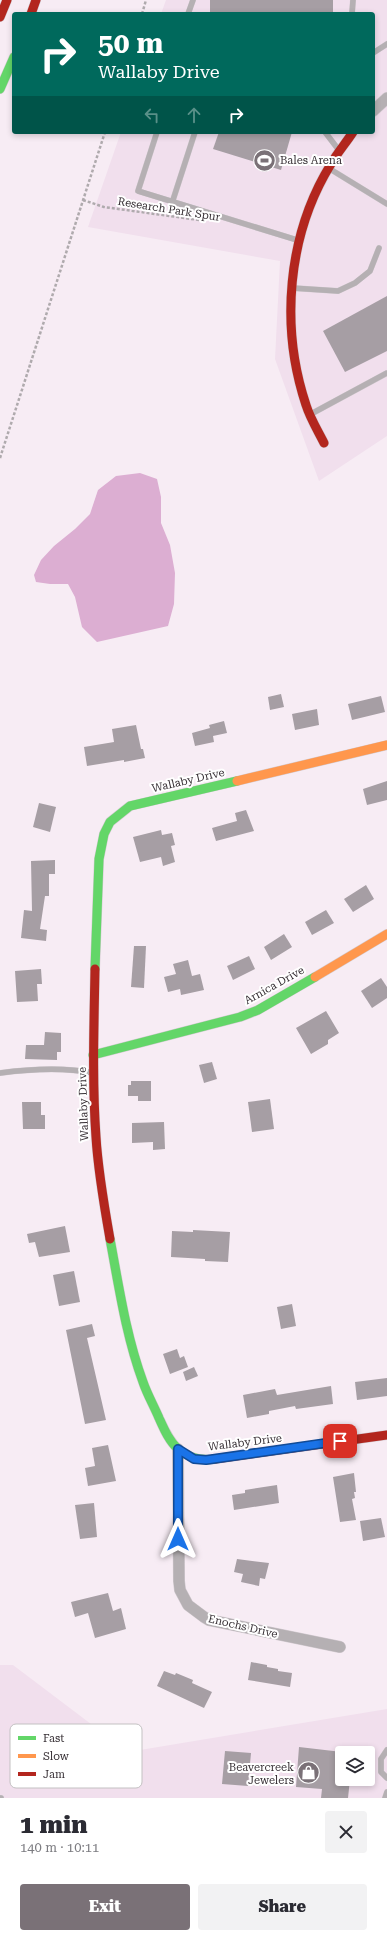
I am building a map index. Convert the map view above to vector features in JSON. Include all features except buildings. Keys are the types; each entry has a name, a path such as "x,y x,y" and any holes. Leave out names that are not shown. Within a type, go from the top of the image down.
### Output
{"main road":[{"path":"0,17 7,0"},
{"path":"32,12 36,0"},
{"path":"0,89 12,62"},
{"path":"324,444 309,415 296,372 293,355 291,324 292,288 300,241 314,196 328,168 352,134"},
{"name":"Wallaby Drive","path":"387,745 130,806 115,816 107,826 102,836 98,859 93,1055 95,1119 99,1168 126,1331 148,1397 170,1440 178,1449 194,1459 206,1460 387,1434"},
{"name":"Arnica Drive","path":"93,1055 246,1015 258,1010 387,934"}],"street":[{"path":"375,109 387,98"},
{"name":"Enochs Drive","path":"178,1449 177,1569 180,1590 188,1605 204,1618 209,1620 340,1647"}],"lane":[{"path":"189,12 193,0"},
{"path":"352,12 353,0"},
{"path":"375,52 387,44"},
{"path":"156,134 138,191 172,203 300,241"},
{"path":"172,203 194,134"},
{"path":"326,134 339,151"},
{"path":"328,168 387,204"},
{"path":"292,288 338,291 355,283 370,271 378,248"},
{"path":"309,415 387,373"},
{"path":"0,1073 23,1070 76,1070 94,1073"},
{"path":"387,1750 382,1759 381,1772 387,1778"},
{"path":"385,1798 387,1792"}],"path":[{"path":"143,12 146,0"},
{"path":"0,458 104,134"},
{"name":"Research Park Spur","path":"83,200 104,207 204,221"}],"shaded area":[{"path":"166,0 387,0 387,436 319,481 275,359 280,261 88,227 120,134 375,134 375,12 162,12"},
{"path":"140,473 157,479 161,497 161,523 170,545 175,573 174,604 168,626 97,642 82,627 75,597 68,584 36,582 34,575 41,560 54,546 75,529 90,514 98,490 116,476"},
{"path":"0,1665 13,1665 91,1724 10,1724 10,1788 142,1788 142,1750 387,1709 387,1798 0,1798"}],"traffic: fast":[{"path":"0,89 12,62"},
{"path":"95,969 99,859 104,834 110,822 130,806 237,781"},
{"path":"93,1055 240,1017 258,1010 315,977"},
{"path":"110,1239 124,1311 137,1365 167,1435 178,1449 187,1455 205,1460 215,1459"}],"traffic: slow":[{"path":"237,781 387,745"},
{"path":"315,977 387,934"}],"traffic: jam":[{"path":"0,17 7,0"},
{"path":"32,12 36,0"},
{"path":"324,443 308,410 298,375 293,344 291,313 292,282 297,251 305,221 316,192 333,160 352,134"},
{"path":"95,969 95,1116 103,1201 110,1239"},
{"path":"215,1459 387,1435"}],"place":[{"name":"Bales Arena","path":"265,160"},
{"name":"Beavercreek Jewelers","path":"309,1773"}],"route":[{"path":"178,1539 178,1449 194,1459 206,1460 340,1441"}]}
